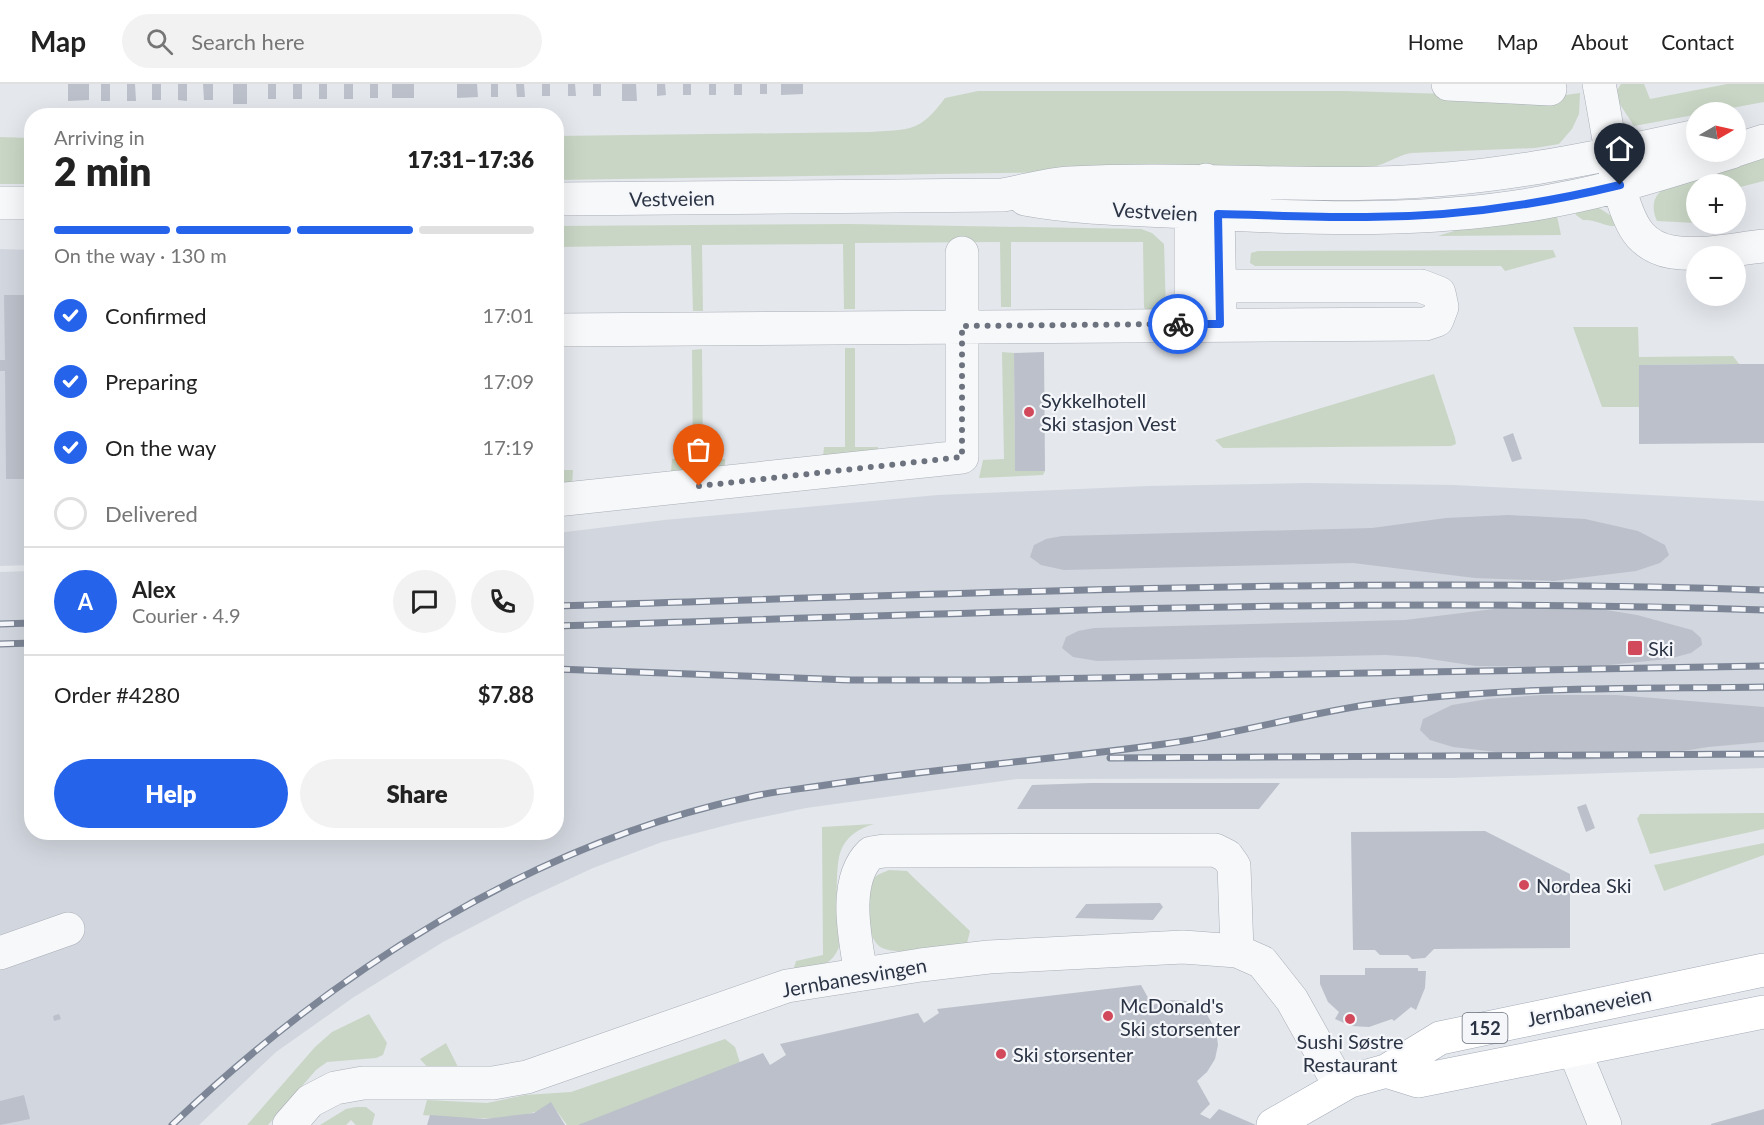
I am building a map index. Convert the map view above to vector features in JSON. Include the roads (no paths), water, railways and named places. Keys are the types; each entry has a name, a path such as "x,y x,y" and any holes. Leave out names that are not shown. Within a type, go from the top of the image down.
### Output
{"main road":[{"name":"Jernbaneveien","path":"1273,1125 1340,1086 1386,1071 1440,1038 1764,970"},
{"name":"Jernbaneveien","path":"1386,1071 1418,1081 1575,1052 1764,1012"}],"street":[{"path":"1448,84 1550,89"},
{"path":"1599,84 1617,170 1633,223 1640,234 1653,246 1672,252 1764,246"},
{"path":"1746,126 1764,123"},
{"name":"Vestveien","path":"1003,195 1069,207 1204,213 1358,217 1444,213 1537,203 1686,140"},
{"name":"Vestveien","path":"1746,147 1764,141"},
{"name":"Vestveien","path":"564,199 1003,195 1068,183 1206,180 1377,183 1441,180 1555,166 1617,170 1686,159"},
{"path":"1205,324 1220,286 1204,213 1195,195 1206,180"},
{"path":"0,203 24,203"},
{"path":"1204,213 1205,324"},
{"path":"564,499 962,457 962,253"},
{"path":"564,330 1425,324 1437,320 1442,307 1439,293 1421,286 1220,286"},
{"path":"861,974 854,914 855,884 861,862 871,853 884,851 1215,850 1227,856 1234,866 1237,951"},
{"path":"0,952 68,930"},
{"name":"Jernbanesvingen","path":"289,1125 310,1101 335,1088 363,1083 493,1083 528,1077 787,986 921,965 1068,952 1183,947 1237,951 1262,962 1292,1000 1340,1086"},
{"path":"1575,1052 1605,1125"}],"railway":[{"path":"564,606 1160,588 1311,586 1613,586 1764,590"},
{"path":"564,626 1160,608 1311,606 1613,606 1764,610"},
{"path":"0,624 24,623"},
{"path":"0,644 24,643"},
{"path":"564,669 851,680 983,680 1764,666"},
{"path":"172,1125 234,1069 299,1016 368,966 439,921 513,881 590,847 669,818 778,792 1164,744 1347,708 1422,698 1519,691 1764,687"},
{"path":"1110,758 1764,754"}],"place":[{"name":"Sykkelhotell Ski stasjon Vest","path":"1029,412"},
{"name":"Ski","path":"1635,648"},
{"name":"Nordea Ski","path":"1524,885"},
{"name":"McDonald's Ski storsenter","path":"1108,1016"},
{"name":"Sushi Søstre Restaurant","path":"1350,1019"},
{"name":"Ski storsenter","path":"1001,1054"}]}
